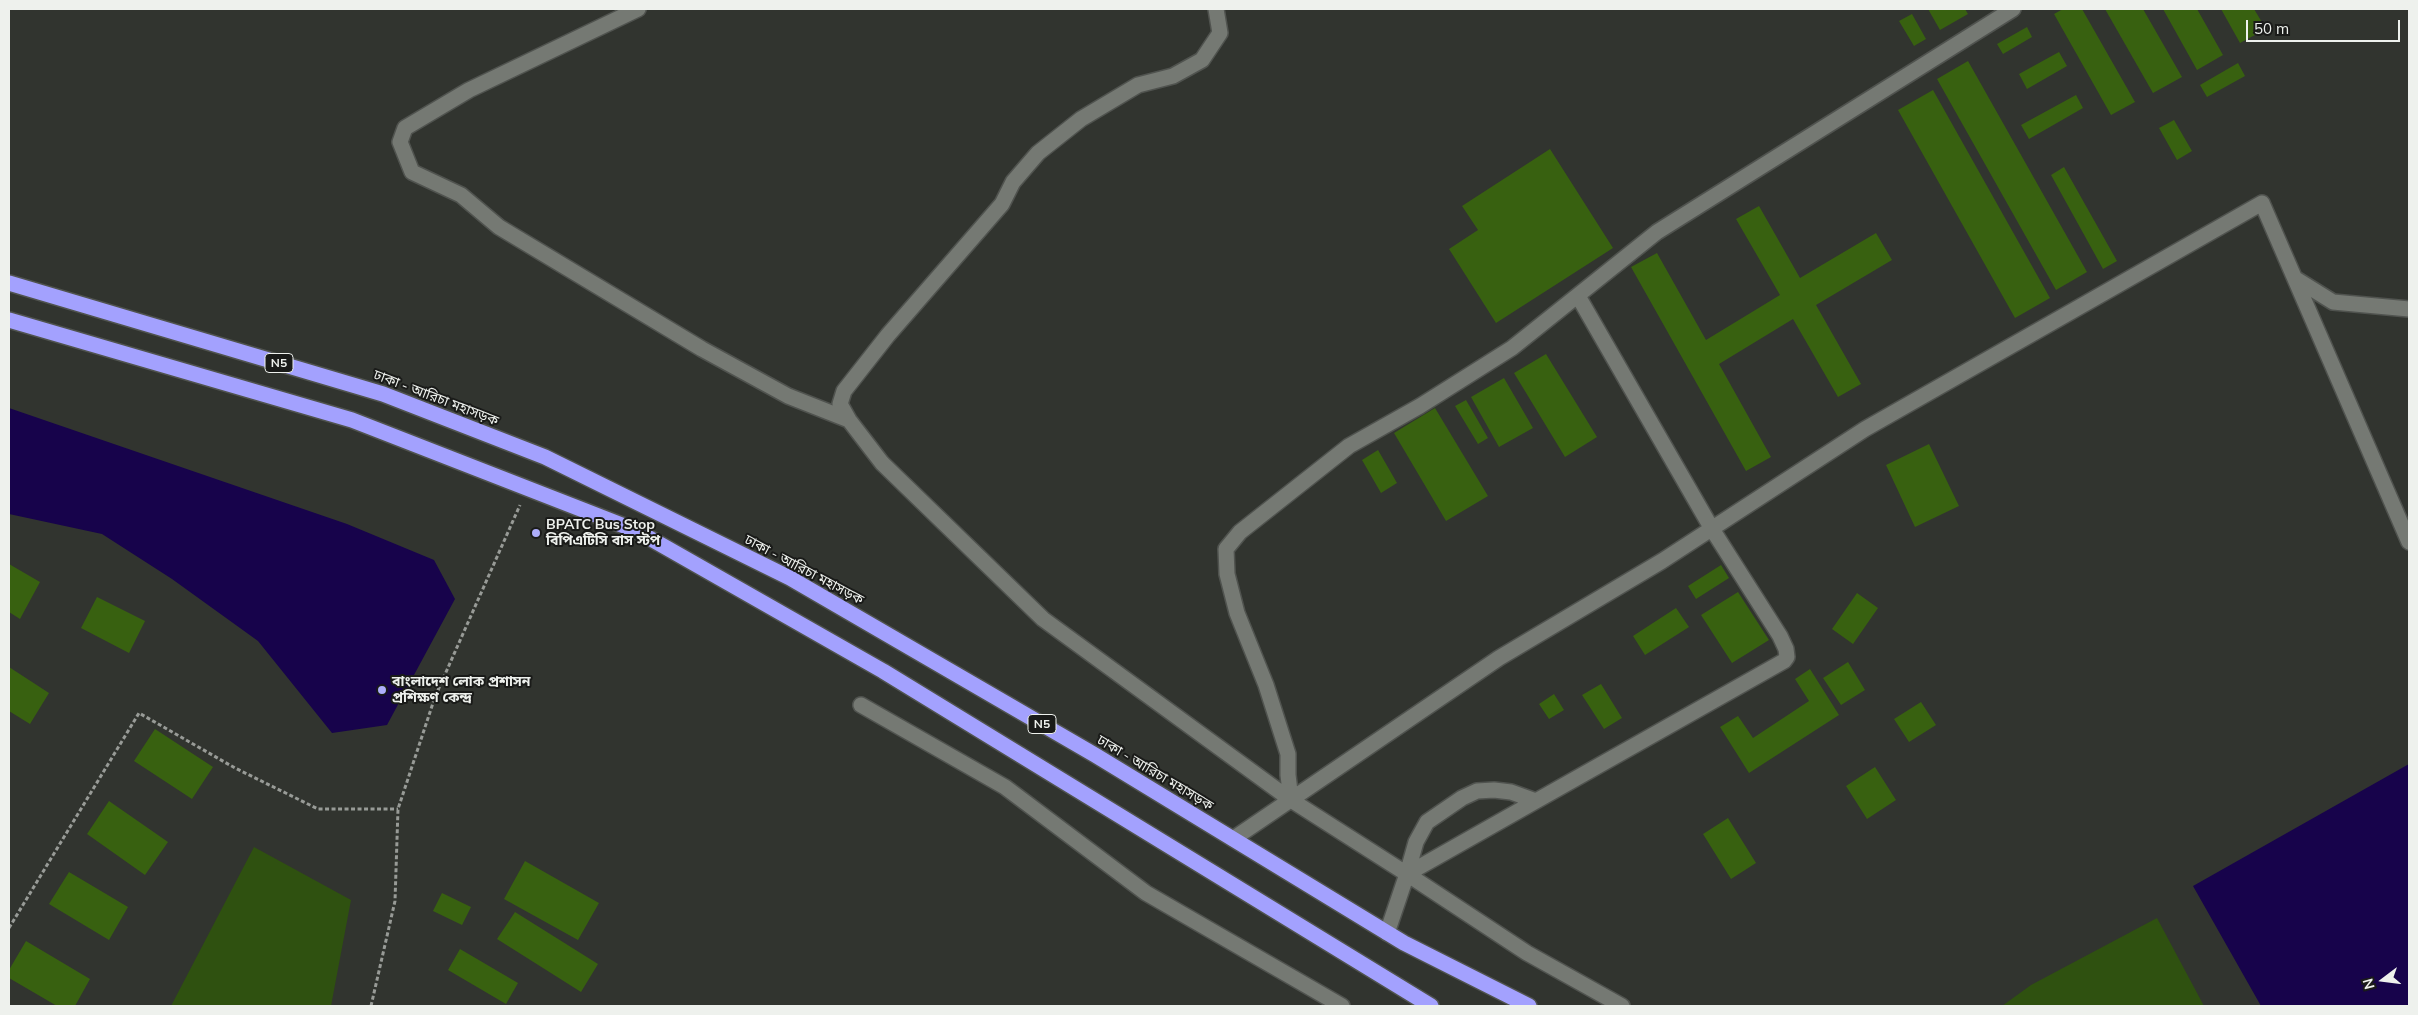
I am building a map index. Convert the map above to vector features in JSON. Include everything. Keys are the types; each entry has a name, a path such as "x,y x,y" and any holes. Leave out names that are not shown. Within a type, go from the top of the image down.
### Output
{"highway":[{"name":"ঢাকা - আরিচা মহাসড়ক","path":"9,283 383,394 545,457 790,578 1079,746 1387,933 1478,982 1530,1006"},
{"path":"9,320 352,420 637,531 883,671 1431,1006"}],"street":[{"path":"638,9 469,90 405,128 400,142 412,172 461,195 499,227 702,349 788,396 850,420"},
{"path":"1216,9 1220,33 1202,60 1173,76 1138,85 1081,120 1038,153 1013,182 1002,204 888,335 844,391 840,404 882,463 1043,619 1291,800 1527,953 1622,1006"},
{"path":"1291,800 1288,754 1266,685 1237,613 1227,574 1226,550 1240,532 1349,446 1420,406 1512,348 1657,232 2012,9"},
{"path":"1233,839 1499,658 1712,529 1865,429 2262,203 2409,542"},
{"path":"2296,279 2333,302 2409,309"},
{"path":"1407,874 1784,661 1787,657 1786,649 1780,636 1712,529 1578,296"},
{"path":"861,706 1005,787 1146,893 1342,1006"},
{"path":"1387,933 1416,842 1427,822 1462,798 1477,791 1511,792 1536,802"}],"path":[{"path":"371,1006 395,902 398,809 435,698 528,488"},
{"path":"9,928 139,713 235,768 318,810 398,809"}],"green space":[{"path":"254,847 351,900 331,1006 171,1006"},
{"path":"2157,918 2204,1006 2002,1006 2031,985"}],"shaded area":[{"path":"9,408 347,524 434,560 455,599 387,725 332,733 258,641 172,579 102,534 9,514"},
{"path":"2409,764 2409,1006 2261,1006 2193,886"}],"building":[{"path":"1928,9 1965,9 1968,14 1940,30"},
{"path":"2063,9 2082,9 2135,102 2111,115 2054,14"},
{"path":"2105,9 2143,9 2182,77 2153,93"},
{"path":"2163,9 2197,9 2223,55 2197,70"},
{"path":"2221,9 2254,9 2266,29 2240,43"},
{"path":"1912,14 1926,39 1914,46 1899,21"},
{"path":"2027,27 2032,37 2003,54 1997,44"},
{"path":"2059,52 2067,66 2027,89 2019,74"},
{"path":"1968,61 2087,272 2056,290 1937,79"},
{"path":"2238,63 2245,76 2207,97 2200,85"},
{"path":"1933,90 2050,298 2015,318 1898,110"},
{"path":"2076,95 2083,108 2029,139 2021,125"},
{"path":"2174,120 2192,151 2177,160 2159,128"},
{"path":"1550,149 1613,248 1496,323 1449,249 1478,230 1462,206"},
{"path":"2064,167 2117,261 2103,269 2051,175"},
{"path":"1759,206 1800,278 1876,233 1892,260 1816,305 1861,384 1838,397 1793,319 1719,364 1771,457 1746,471 1631,267 1657,253 1706,340 1780,295 1736,219"},
{"path":"1546,354 1597,437 1565,457 1514,373"},
{"path":"1504,378 1533,428 1499,447 1471,397"},
{"path":"1466,400 1488,438 1478,444 1455,406"},
{"path":"1435,408 1488,496 1446,521 1394,433"},
{"path":"1929,444 1959,506 1915,527 1886,465"},
{"path":"1378,450 1397,483 1381,493 1362,460"},
{"path":"9,564 40,582 20,619 9,612"},
{"path":"1721,565 1729,578 1696,599 1688,586"},
{"path":"1738,592 1769,640 1732,663 1701,615"},
{"path":"1857,593 1878,608 1853,644 1832,629"},
{"path":"97,597 145,621 129,653 81,628"},
{"path":"1676,608 1689,627 1645,655 1633,636"},
{"path":"1848,662 1865,690 1841,705 1823,678"},
{"path":"9,667 49,693 30,724 9,711"},
{"path":"1810,669 1839,715 1749,773 1720,727 1738,716 1753,738 1809,701 1795,679"},
{"path":"1601,684 1622,718 1604,729 1582,695"},
{"path":"1554,694 1564,710 1549,719 1539,704"},
{"path":"1921,702 1936,725 1909,742 1894,719"},
{"path":"155,729 213,767 192,799 134,761"},
{"path":"1875,767 1896,800 1867,819 1846,786"},
{"path":"109,801 168,842 145,875 87,834"},
{"path":"1728,818 1756,863 1731,879 1703,834"},
{"path":"525,861 599,903 578,940 504,899"},
{"path":"69,872 128,907 109,940 49,904"},
{"path":"442,893 471,907 462,925 433,911"},
{"path":"515,912 598,964 581,992 497,939"},
{"path":"26,941 90,979 75,1006 57,1006 9,978 9,970"},
{"path":"460,949 518,983 506,1004 448,970"}],"place":[{"name":"BPATC Bus Stop বিপিএটিসি বাস স্টপ","path":"536,533"},
{"name":"বাংলাদেশ লোক প্রশাসন প্রশিক্ষণ কেন্দ্র","path":"382,690"}]}
